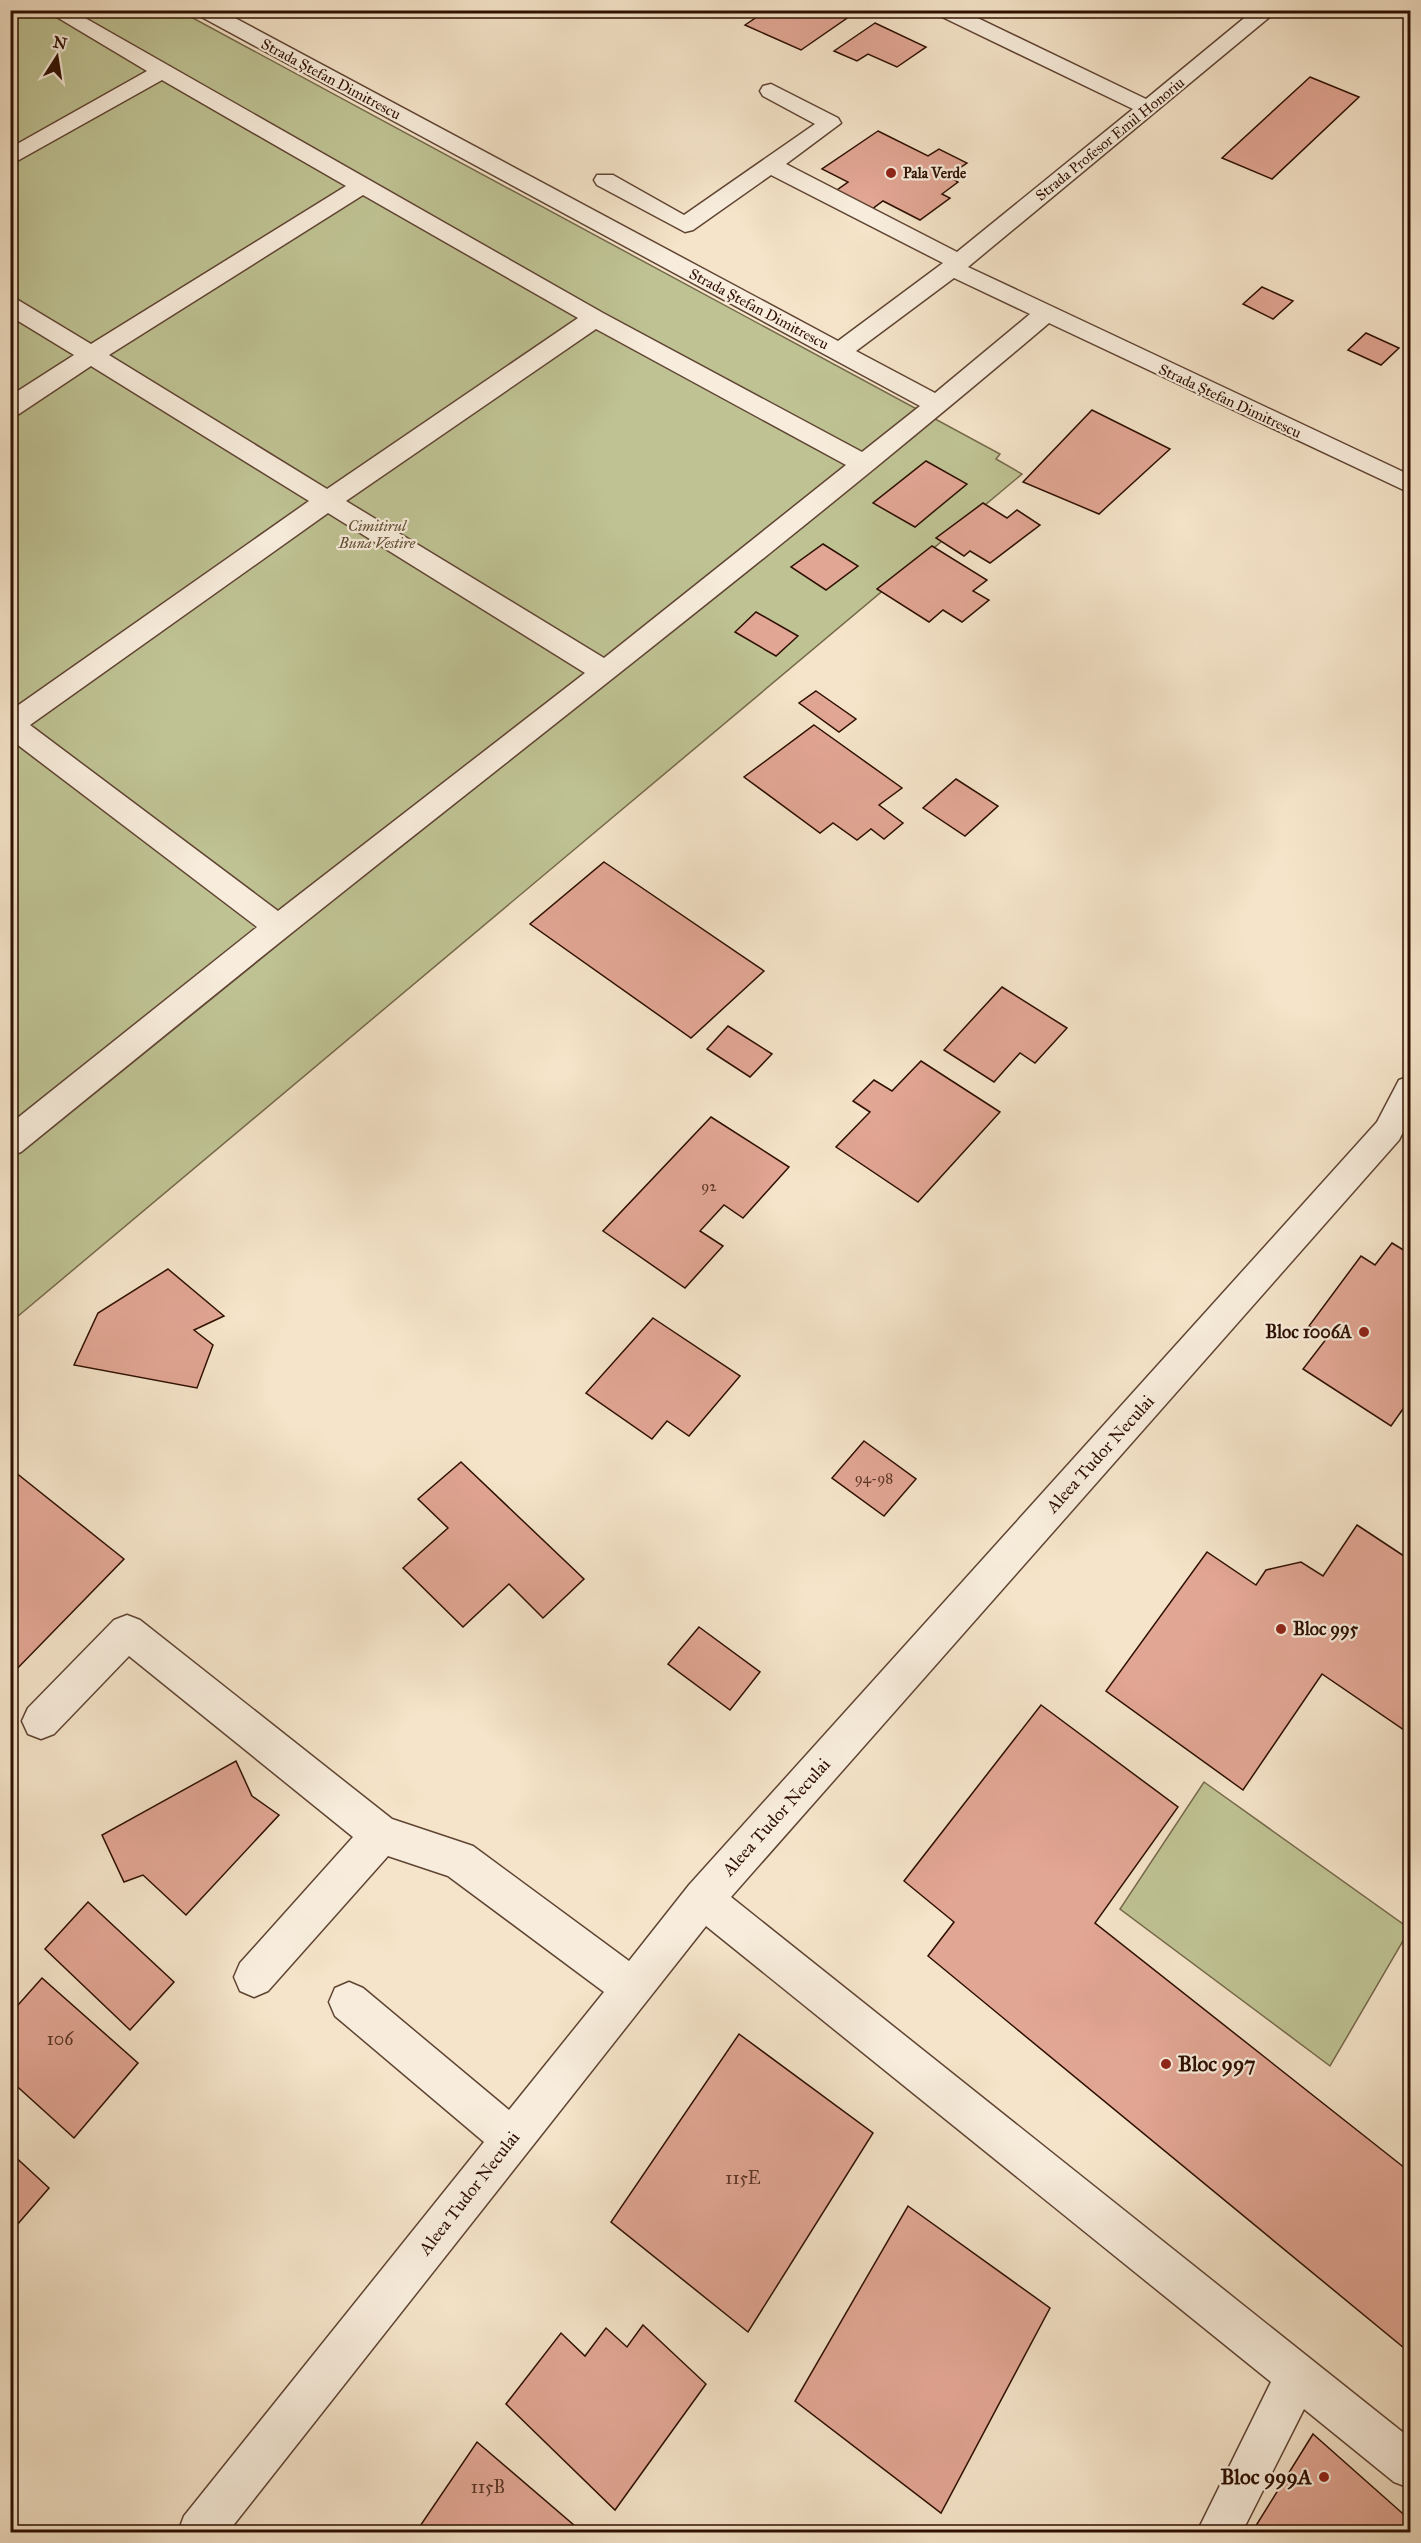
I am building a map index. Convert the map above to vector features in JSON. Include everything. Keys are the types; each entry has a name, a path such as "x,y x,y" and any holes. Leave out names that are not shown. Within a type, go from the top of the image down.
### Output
{"street":[{"path":"55,10 595,318 864,464"},
{"name":"Strada Ștefan Dimitrescu","path":"203,10 839,352 955,265 1045,314 1410,485"},
{"path":"943,10 1148,108"},
{"name":"Strada Profesor Emil Honoriu","path":"955,265 1268,10"},
{"path":"10,158 163,71"},
{"path":"605,180 685,225 830,123 771,91"},
{"path":"772,166 955,265"},
{"path":"10,408 363,185"},
{"path":"10,305 605,672"},
{"path":"10,1143 278,927 605,672 937,405 1045,314"},
{"path":"278,927 11,724 326,502 595,318"},
{"path":"839,352 937,405"},
{"name":"Aleea Tudor Neculai","path":"200,2532 703,1899 1399,1128 1410,1089"},
{"path":"41,1721 127,1632 381,1835 459,1860 632,1988"},
{"path":"254,1977 381,1835"},
{"path":"703,1899 1410,2466"},
{"path":"349,2002 512,2139"},
{"path":"1219,2532 1297,2376"}],"green space":[{"name":"Cimitirul Buna Vestire","path":"11,11 180,11 1000,454 996,459 1022,474 11,1322"},
{"path":"1204,1782 1410,1929 1330,2066 1120,1909"}],"building":[{"path":"767,10 846,10 853,14 801,50 745,25"},
{"path":"875,23 926,47 897,67 868,54 857,61 834,51"},
{"path":"1310,77 1359,97 1272,179 1222,158"},
{"name":"Pala Verde","path":"878,131 928,156 939,149 967,163 948,176 958,182 942,194 950,198 920,220 883,201 872,209 837,190 848,182 822,169"},
{"path":"1262,287 1293,301 1273,319 1243,304"},
{"path":"1366,333 1399,348 1381,365 1348,350"},
{"path":"1092,410 1170,449 1099,514 1023,482"},
{"path":"926,461 967,484 915,527 873,503"},
{"path":"983,503 1007,518 1017,510 1040,525 990,563 970,551 964,556 936,538"},
{"path":"823,544 858,566 826,590 791,567"},
{"path":"932,546 987,580 973,591 989,600 962,622 943,610 929,622 877,589"},
{"path":"756,612 798,636 776,656 735,632"},
{"path":"816,691 856,719 839,732 799,703"},
{"path":"814,725 902,788 879,805 903,823 884,839 871,829 857,840 833,823 820,833 744,777"},
{"path":"956,779 998,806 965,836 923,808"},
{"path":"604,862 764,971 691,1038 530,924"},
{"path":"1002,987 1067,1028 1035,1063 1020,1053 994,1082 944,1050"},
{"path":"728,1026 772,1054 750,1077 707,1049"},
{"path":"921,1061 1000,1112 918,1202 836,1147 870,1112 853,1101 874,1080 892,1091"},
{"path":"711,1117 789,1167 743,1218 724,1205 700,1231 723,1246 685,1288 603,1231"},
{"name":"Bloc 1006A","path":"1392,1243 1410,1254 1410,1399 1391,1426 1303,1369 1327,1338 1309,1326 1361,1256 1375,1265"},
{"path":"168,1269 224,1316 194,1330 213,1345 197,1388 74,1365 98,1313"},
{"path":"653,1318 740,1376 689,1436 667,1421 652,1439 586,1393"},
{"path":"864,1441 916,1479 884,1516 832,1478"},
{"path":"461,1462 584,1579 543,1618 509,1584 463,1627 403,1568 448,1528 418,1499"},
{"path":"10,1468 124,1559 10,1676"},
{"name":"Bloc 995","path":"1357,1525 1410,1560 1410,1734 1322,1674 1243,1790 1106,1691 1207,1552 1256,1585 1266,1570 1301,1562 1323,1576"},
{"path":"699,1627 760,1672 730,1710 668,1664"},
{"name":"Bloc 997","path":"1041,1705 1178,1807 1095,1923 1410,2172 1410,2353 928,1956 954,1922 904,1881"},
{"path":"236,1761 252,1796 279,1815 186,1915 143,1875 124,1882 102,1835"},
{"path":"88,1902 174,1982 130,2030 45,1949"},
{"path":"42,1978 138,2063 74,2138 10,2080 10,2014"},
{"path":"739,2034 873,2133 748,2332 611,2222"},
{"path":"10,2152 49,2188 10,2233"},
{"path":"908,2206 1050,2308 941,2513 795,2401"},
{"path":"643,2325 706,2384 615,2510 506,2404 561,2333 585,2356 606,2328 627,2347"},
{"name":"Bloc 999A","path":"1313,2434 1410,2520 1410,2532 1252,2532"},
{"path":"477,2442 582,2532 416,2532"}],"place":[{"name":"Pala Verde","path":"891,173"},
{"name":"Bloc 1006A","path":"1364,1332"},
{"name":"Bloc 995","path":"1281,1629"},
{"name":"Bloc 997","path":"1166,2064"},
{"name":"Bloc 999A","path":"1324,2477"}]}
